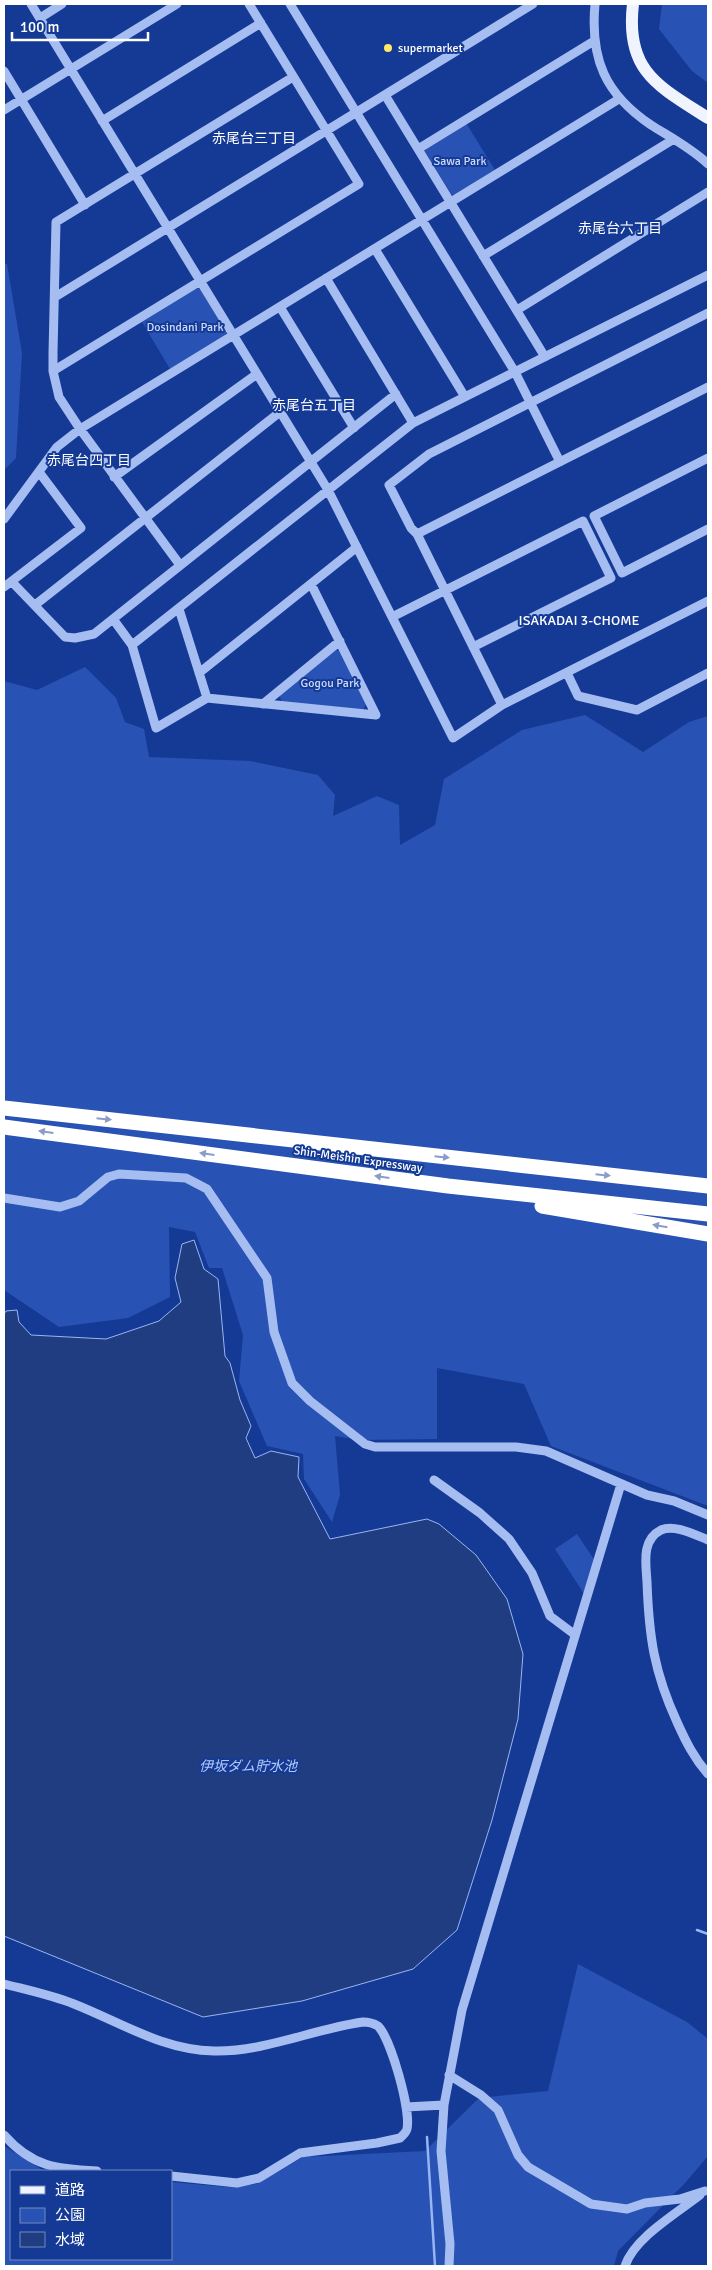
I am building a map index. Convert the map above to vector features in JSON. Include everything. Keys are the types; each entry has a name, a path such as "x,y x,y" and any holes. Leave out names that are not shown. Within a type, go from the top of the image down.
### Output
{"highway":[{"name":"Shin-Meishin Expressway","path":"4,1108 708,1186"},
{"name":"Shin-Meishin Expressway","path":"4,1126 448,1186 708,1214"},
{"path":"448,1186 526,1203 708,1234"}],"main road":[{"path":"633,4 631,41 639,62 658,84 708,118"}],"street":[{"path":"31,4 328,490 453,738 502,705 708,601"},
{"path":"40,18 62,4"},
{"path":"4,110 177,4"},
{"path":"54,371 360,184 249,4"},
{"path":"290,4 515,372 560,462"},
{"path":"55,297 533,4"},
{"path":"594,4 594,41 601,70 619,98 642,118 708,164"},
{"path":"102,121 261,23"},
{"path":"418,149 594,41"},
{"path":"4,71 85,205"},
{"path":"180,565 80,430 59,397 54,371 56,222 294,77"},
{"path":"385,95 545,357"},
{"path":"4,519 57,447 80,430 619,98"},
{"path":"484,256 674,139"},
{"path":"516,310 708,192"},
{"path":"374,249 465,397"},
{"path":"132,645 413,423 708,275"},
{"path":"326,278 413,423"},
{"path":"280,307 354,428"},
{"path":"502,705 417,534 411,528 389,485 426,456 708,313"},
{"path":"114,477 257,374"},
{"path":"417,534 708,387"},
{"path":"12,582 66,637 75,638 94,634 396,394"},
{"path":"34,605 280,412"},
{"path":"708,458 594,516 622,573 708,530"},
{"path":"4,587 81,528 39,472"},
{"path":"392,617 583,521 612,578 473,647"},
{"path":"199,673 357,547"},
{"path":"113,619 132,645 156,728 207,698 376,715 311,584"},
{"path":"179,608 207,698"},
{"path":"263,704 340,641"},
{"path":"567,672 578,696 634,710 708,673"},
{"path":"4,1198 60,1208 79,1201 113,1175 172,1176 192,1180 207,1189 217,1201 267,1278 274,1332 292,1383 310,1401 362,1442 375,1447 516,1447 541,1450 621,1484 708,1515"},
{"path":"434,1480 480,1513 509,1539 532,1573 550,1616 574,1634"},
{"path":"449,2266 450,2244 441,2151 444,2105 462,2010 574,1634 621,1484"},
{"path":"708,1540 678,1530 666,1529 652,1537 646,1552 650,1633 656,1669 665,1695 690,1751 708,1774"},
{"path":"4,1984 62,2000 156,2040 182,2048 201,2050 244,2049 344,2025 368,2022 379,2027 386,2038 406,2107 407,2128 405,2133 396,2140 300,2153 259,2178 237,2183 172,2176"},
{"path":"449,2075 481,2095 498,2110 518,2155 528,2167 591,2204 622,2209 646,2203 680,2199 706,2189"},
{"path":"406,2107 444,2105"},
{"path":"4,2135 15,2146 48,2167 85,2170"},
{"path":"625,2266 637,2245 706,2189"}],"green space":[{"path":"662,4 708,4 708,83 692,71 659,29"},
{"name":"Sawa Park","path":"466,123 495,170 454,195 451,194 425,151 426,148"},
{"path":"4,264 7,264 22,353 16,458 4,470"},
{"name":"Dosindani Park","path":"196,288 200,289 226,332 225,336 170,369 142,322"},
{"name":"Gogou Park","path":"336,650 340,651 366,704 363,710 282,702 279,695"},
{"path":"85,667 116,698 125,722 144,729 149,757 250,761 318,775 335,795 333,816 377,796 399,805 400,845 435,825 444,779 522,730 585,715 643,752 689,722 708,716 708,1506 551,1446 524,1384 437,1368 437,1439 359,1440 335,1436 340,1495 332,1522 304,1479 303,1454 267,1446 239,1381 243,1335 222,1268 209,1268 195,1232 169,1227 170,1297 128,1318 59,1327 4,1290 4,681 37,690"},
{"path":"577,1534 595,1561 584,1594 555,1549"},
{"path":"578,1964 687,2022 708,2039 708,2156 685,2183 618,2251 614,2266 4,2266 4,2146 42,2170 10,2170 10,2260 172,2260 172,2182 227,2187 257,2184 303,2157 425,2151 479,2098 548,2091"}],"water":[{"name":"伊坂ダム貯水池","path":"194,1240 204,1269 218,1279 225,1356 230,1363 240,1400 251,1426 246,1438 255,1458 271,1451 299,1457 298,1477 330,1539 427,1519 439,1524 476,1555 507,1599 523,1654 518,1719 492,1820 457,1930 413,1969 302,2001 203,2017 4,1936 4,1314 6,1311 17,1310 19,1322 31,1335 106,1339 159,1321 181,1302 175,1278 182,1244"}],"waterway":[{"path":"697,1930 708,1934"},
{"path":"427,2137 435,2266"}],"place":[{"name":"supermarket","path":"388,48"}],"district":[{"name":"赤尾台三丁目","path":"254,138"},
{"name":"赤尾台六丁目","path":"620,228"},
{"name":"赤尾台五丁目","path":"314,405"},
{"name":"赤尾台四丁目","path":"89,460"},
{"name":"ISAKADAI 3-CHOME","path":"579,620"}]}
